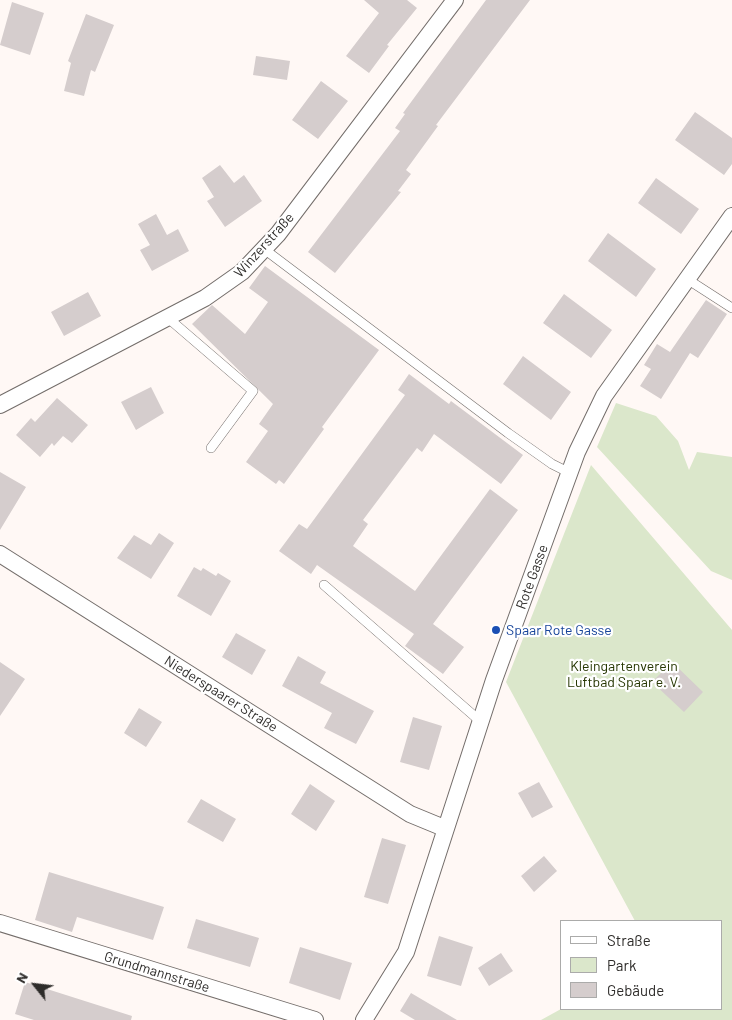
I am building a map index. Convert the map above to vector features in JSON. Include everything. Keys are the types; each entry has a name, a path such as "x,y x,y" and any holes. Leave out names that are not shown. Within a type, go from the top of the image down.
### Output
{"street":[{"name":"Winzerstraße","path":"0,405 168,318 224,287 242,272 264,249 455,0"},
{"name":"Rote Gasse","path":"364,1020 406,952 444,828 480,721 570,473 604,396 732,216"},
{"name":"Niederspaarer Straße","path":"0,554 410,814 444,828"},
{"name":"Grundmannstraße","path":"0,923 314,1020"}],"lane":[{"path":"264,249 508,433 552,464 570,473"},
{"path":"687,279 732,308"},
{"path":"168,318 253,391 211,448"},
{"path":"324,585 480,721"}],"green space":[{"path":"616,403 656,416 678,441 689,470 697,452 732,457 732,580 711,571 597,447"},
{"name":"Kleingartenverein Luftbad Spaar e. V.","path":"591,465 732,630 732,1020 541,1020 560,1010 722,1010 722,920 634,920 506,682"}],"building":[{"path":"364,0 407,0 417,8 387,45 389,46 369,73 346,56 379,13"},
{"path":"486,0 530,0 436,125 438,126 406,170 411,174 398,191 401,192 335,273 308,252 400,131 395,128 405,114 403,113"},
{"path":"12,2 44,13 30,55 0,45"},
{"path":"86,14 114,25 95,72 91,70 84,96 64,91 71,63 68,61"},
{"path":"256,56 290,61 287,80 253,75"},
{"path":"321,81 348,101 318,139 292,120"},
{"path":"695,112 732,138 732,164 724,175 675,140"},
{"path":"220,165 234,183 244,175 262,201 225,227 207,201 214,197 202,178"},
{"path":"656,178 699,209 681,234 638,203"},
{"path":"156,214 167,235 178,229 189,251 152,271 140,250 150,245 138,224"},
{"path":"608,233 656,269 636,297 588,261"},
{"path":"265,266 379,350 322,427 324,429 284,484 279,480 276,484 246,462 268,431 259,424 273,404 192,324 212,305 245,334 268,302 249,288"},
{"path":"88,292 101,316 64,336 51,312"},
{"path":"564,294 612,330 591,358 543,323"},
{"path":"706,300 727,314 698,358 690,353 661,399 640,386 651,369 644,365 657,344 670,352"},
{"path":"523,356 571,392 551,420 503,384"},
{"path":"409,374 449,404 451,401 523,455 501,484 434,434 422,452 417,448 363,520 368,524 353,546 415,591 490,489 518,510 433,624 464,647 443,674 405,646 414,634 317,565 311,574 279,551 299,524 307,529 405,395 398,390"},
{"path":"151,387 164,413 136,430 121,402"},
{"path":"57,398 88,425 72,443 63,436 54,446 52,443 40,457 16,435 31,418 35,422"},
{"path":"0,472 26,487 0,530"},
{"path":"159,533 174,543 151,579 117,558 134,535 151,545"},
{"path":"194,567 201,571 203,568 216,576 218,573 231,581 211,616 177,596"},
{"path":"236,633 266,650 252,675 222,657"},
{"path":"298,656 326,672 320,683 374,711 356,744 324,728 332,713 282,686"},
{"path":"0,662 25,679 0,716"},
{"path":"672,662 703,692 684,712 652,682"},
{"path":"139,708 162,722 146,747 124,733"},
{"path":"413,717 442,726 429,770 400,762"},
{"path":"539,782 553,807 532,818 518,793"},
{"path":"310,784 335,801 316,831 291,814"},
{"path":"201,799 236,819 223,842 187,822"},
{"path":"382,838 406,845 388,904 364,897"},
{"path":"544,856 557,871 534,892 521,876"},
{"path":"49,872 164,907 153,940 77,917 72,932 35,920"},
{"path":"196,919 259,938 250,967 187,948"},
{"path":"439,936 473,947 461,986 427,976"},
{"path":"300,947 352,963 340,1000 289,983"},
{"path":"501,953 513,971 489,986 478,968"},
{"path":"25,982 132,1016 131,1020 34,1020 15,1014"},
{"path":"411,993 457,1020 415,1020 400,1011"}],"place":[{"name":"Spaar Rote Gasse","path":"496,630"}]}
